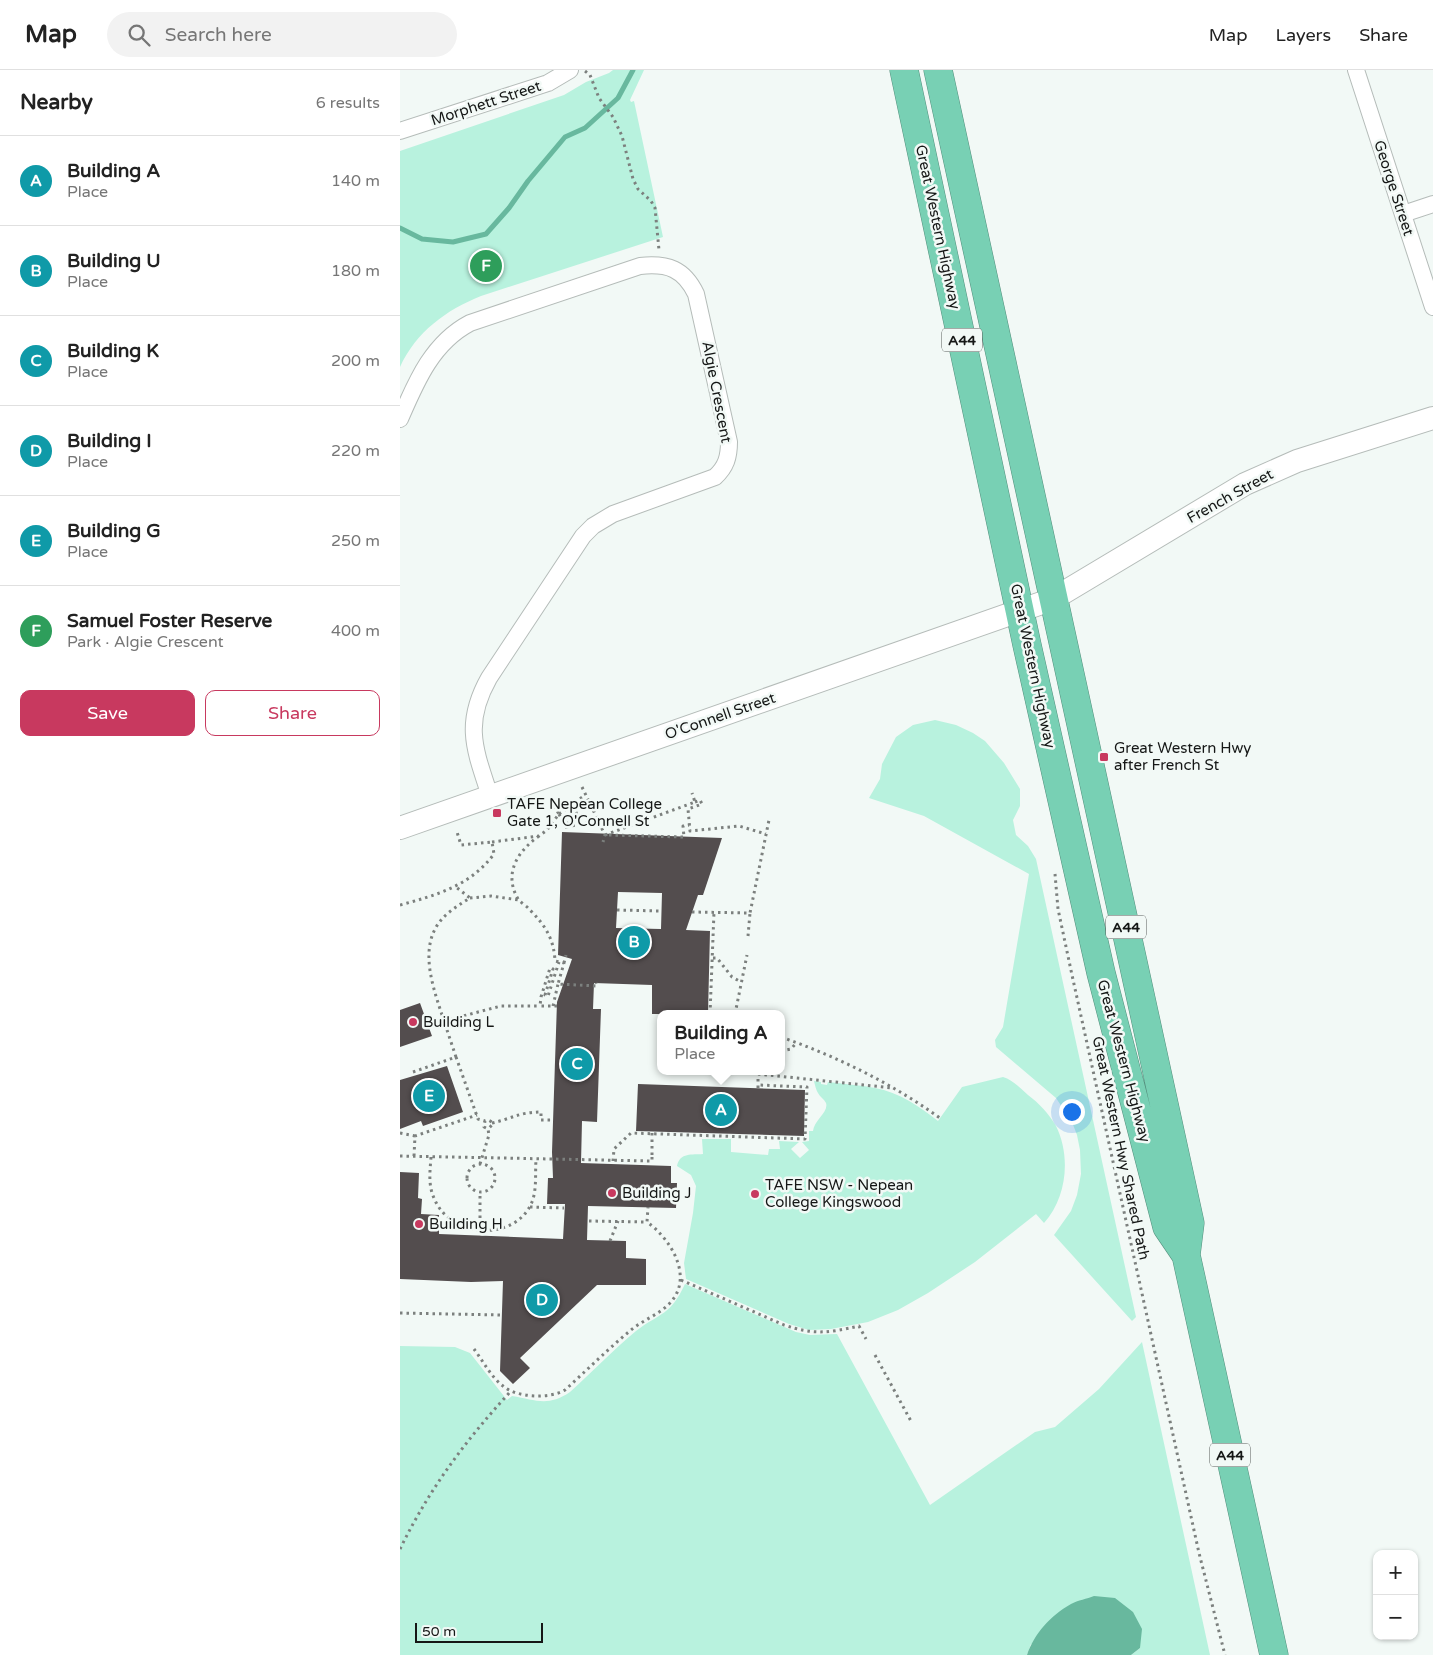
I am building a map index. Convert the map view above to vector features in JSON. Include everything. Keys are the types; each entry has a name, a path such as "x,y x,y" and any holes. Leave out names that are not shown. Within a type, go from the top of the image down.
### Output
{"highway":[{"name":"Great Western Highway","path":"904,70 1038,604"},
{"name":"Great Western Highway","path":"938,70 1038,604 1101,973 1168,1227 1186,1255 1274,1655"}],"street":[{"name":"Morphett Street","path":"400,131 548,83 570,70"},
{"name":"George Street","path":"1356,70 1433,307"},
{"path":"1403,214 1433,204"},
{"name":"Algie Crescent","path":"400,419 426,366 442,344 459,328 498,312 632,268 666,266 680,272 696,294 729,442 729,454 726,464 714,477 613,514 593,526 583,536 480,696 474,719 475,752 490,796"},
{"name":"French Street","path":"1038,604 1245,484 1297,461 1433,418"},
{"name":"O'Connell Street","path":"400,828 1038,604"}],"path":[{"path":"585,70 590,75 599,98 613,117 622,136 633,179 638,189 651,201 655,208 659,253 658,265"},
{"path":"582,787 606,835"},
{"path":"692,793 695,802"},
{"path":"564,963 555,961 554,947 549,934 529,909 519,900 513,882 515,863 517,856 526,846 548,830 559,814 586,795"},
{"path":"602,842 606,835 700,800 702,804 688,809 690,831 739,826 766,834"},
{"path":"553,805 561,818 578,813 580,816 565,825 566,827 599,821"},
{"path":"748,936 750,913 769,820"},
{"path":"606,835 684,837 683,826 689,825"},
{"path":"457,832 461,844 539,836"},
{"path":"400,905 456,887 485,866 494,854 492,842"},
{"name":"Great Western Hwy Shared Path","path":"1055,872 1058,909 1072,975 1199,1554 1225,1655"},
{"path":"456,887 470,898"},
{"path":"492,1123 488,1120 478,1119 435,994 429,967 429,953 437,926 446,915 470,898 492,896 519,900"},
{"path":"617,910 661,911"},
{"path":"692,912 750,913"},
{"path":"710,1010 714,912"},
{"path":"444,1020 501,1006 555,1006 558,984 566,955"},
{"path":"736,1010 747,955"},
{"path":"712,958 717,958 732,977 741,982"},
{"path":"540,1006 550,968 554,969 546,995 548,996 559,962"},
{"path":"558,984 597,986 596,983"},
{"path":"785,1038 838,1058 896,1089 940,1118"},
{"path":"785,1050 791,1049 797,1042"},
{"path":"412,1072 456,1056"},
{"path":"614,1161 614,1149 631,1134 805,1139 807,1087 758,1086 758,1075"},
{"path":"782,1075 896,1089"},
{"path":"488,1129 492,1126 492,1123 532,1112 540,1112 541,1120 553,1120"},
{"path":"400,1133 415,1136 477,1115"},
{"path":"480,1164 489,1135 488,1129 484,1126 484,1121"},
{"path":"400,1156 652,1162 652,1131"},
{"path":"414,1156 415,1136"},
{"path":"431,1157 430,1187 434,1200 444,1214 454,1223 480,1231 503,1227 525,1214 535,1193 536,1160"},
{"path":"480,1164 488,1166 495,1177 489,1189 480,1191 472,1188 467,1179 469,1170 480,1164"},
{"path":"480,1191 480,1231"},
{"path":"529,1207 564,1208"},
{"path":"647,1222 648,1207"},
{"path":"474,1350 502,1386 511,1392 538,1397 558,1395 636,1326 669,1304 678,1292 681,1280 680,1266 661,1234 647,1222 589,1221"},
{"path":"610,1241 618,1221"},
{"path":"681,1280 791,1328 827,1333 859,1326 866,1339"},
{"path":"400,1313 502,1315"},
{"path":"874,1355 912,1423"},
{"path":"400,1549 418,1512 447,1468 472,1435 511,1392"}],"shaded area":[{"path":"613,70 644,70 630,100 631,102 634,101 663,237 481,296 468,302 444,315 423,333 414,343 400,367 400,151 564,95 586,82"},
{"path":"935,720 956,725 985,741 1004,763 1020,789 1020,806 1013,820 1016,835 1028,846 1036,859 1136,1317 1132,1321 1054,1235 1071,1211 1077,1195 1081,1174 1080,1150 1072,1122 1056,1098 996,1047 995,1040 1003,1027 1029,874 924,816 869,798 880,779 882,764 896,737 913,725"},
{"path":"1003,1077 1016,1084 1044,1109 1056,1126 1061,1138 1065,1163 1062,1189 1058,1202 1044,1223 1036,1214 975,1262 898,1310 868,1322 831,1329 809,1330 789,1324 686,1279 684,1263 696,1186 691,1175 677,1166 684,1156 703,1154 702,1139 731,1139 731,1152 768,1155 769,1149 780,1149 779,1141 799,1142 791,1149 800,1158 809,1150 802,1142 809,1141 809,1131 813,1131 826,1106 826,1103 817,1092 814,1081 827,1085 828,1082 884,1090 909,1101 938,1121 962,1087"},
{"path":"685,1284 796,1332 810,1335 837,1334 930,1505 1035,1432 1055,1427 1099,1389 1142,1342 1210,1655 1131,1655 1140,1648 1031,1644 1027,1655 400,1655 400,1346 455,1347 470,1353 507,1400 512,1396 542,1401 555,1400 570,1392 636,1331 669,1308 675,1302"},
{"path":"1094,1596 1115,1598 1133,1612 1142,1629 1140,1648 1131,1655 1027,1655 1034,1640 1050,1619 1064,1608"}],"building":[{"path":"562,832 722,838 703,895 698,895 686,930 710,931 708,1010 657,1010 657,1014 652,1014 652,985 594,983 593,1009 601,1009 597,1122 582,1121 581,1163 671,1166 671,1183 677,1183 676,1208 588,1206 587,1240 626,1241 626,1258 646,1259 646,1285 597,1285 520,1358 530,1368 513,1384 500,1371 503,1281 471,1282 400,1279 400,1172 419,1173 418,1198 422,1199 421,1214 439,1215 439,1234 563,1239 565,1204 547,1204 548,1178 553,1178 552,1152 557,1002 572,959 558,955","holes":["618,892 662,893 661,929 616,928"]},
{"name":"Building L","path":"420,1003 432,1036 400,1047 400,1010"},
{"path":"447,1066 463,1112 423,1126 421,1121 400,1129 400,1080"},
{"path":"638,1084 805,1090 804,1136 636,1131"}],"waterway":[{"path":"400,228 422,239 453,242 486,234 565,137 585,128 618,98 633,70"}],"place":[{"name":"Samuel Foster Reserve","path":"486,266"},
{"name":"Great Western Hwy after French St","path":"1104,757"},
{"name":"TAFE Nepean College Gate 1, O'Connell St","path":"497,813"},
{"name":"Building U","path":"634,942"},
{"name":"Building L","path":"413,1022"},
{"name":"Building K","path":"577,1064"},
{"name":"Building G","path":"429,1096"},
{"name":"Building A","path":"721,1110"},
{"name":"Building J","path":"612,1193"},
{"name":"TAFE NSW - Nepean College Kingswood","path":"755,1194"},
{"name":"Building H","path":"419,1224"},
{"name":"Building I","path":"542,1300"}]}
